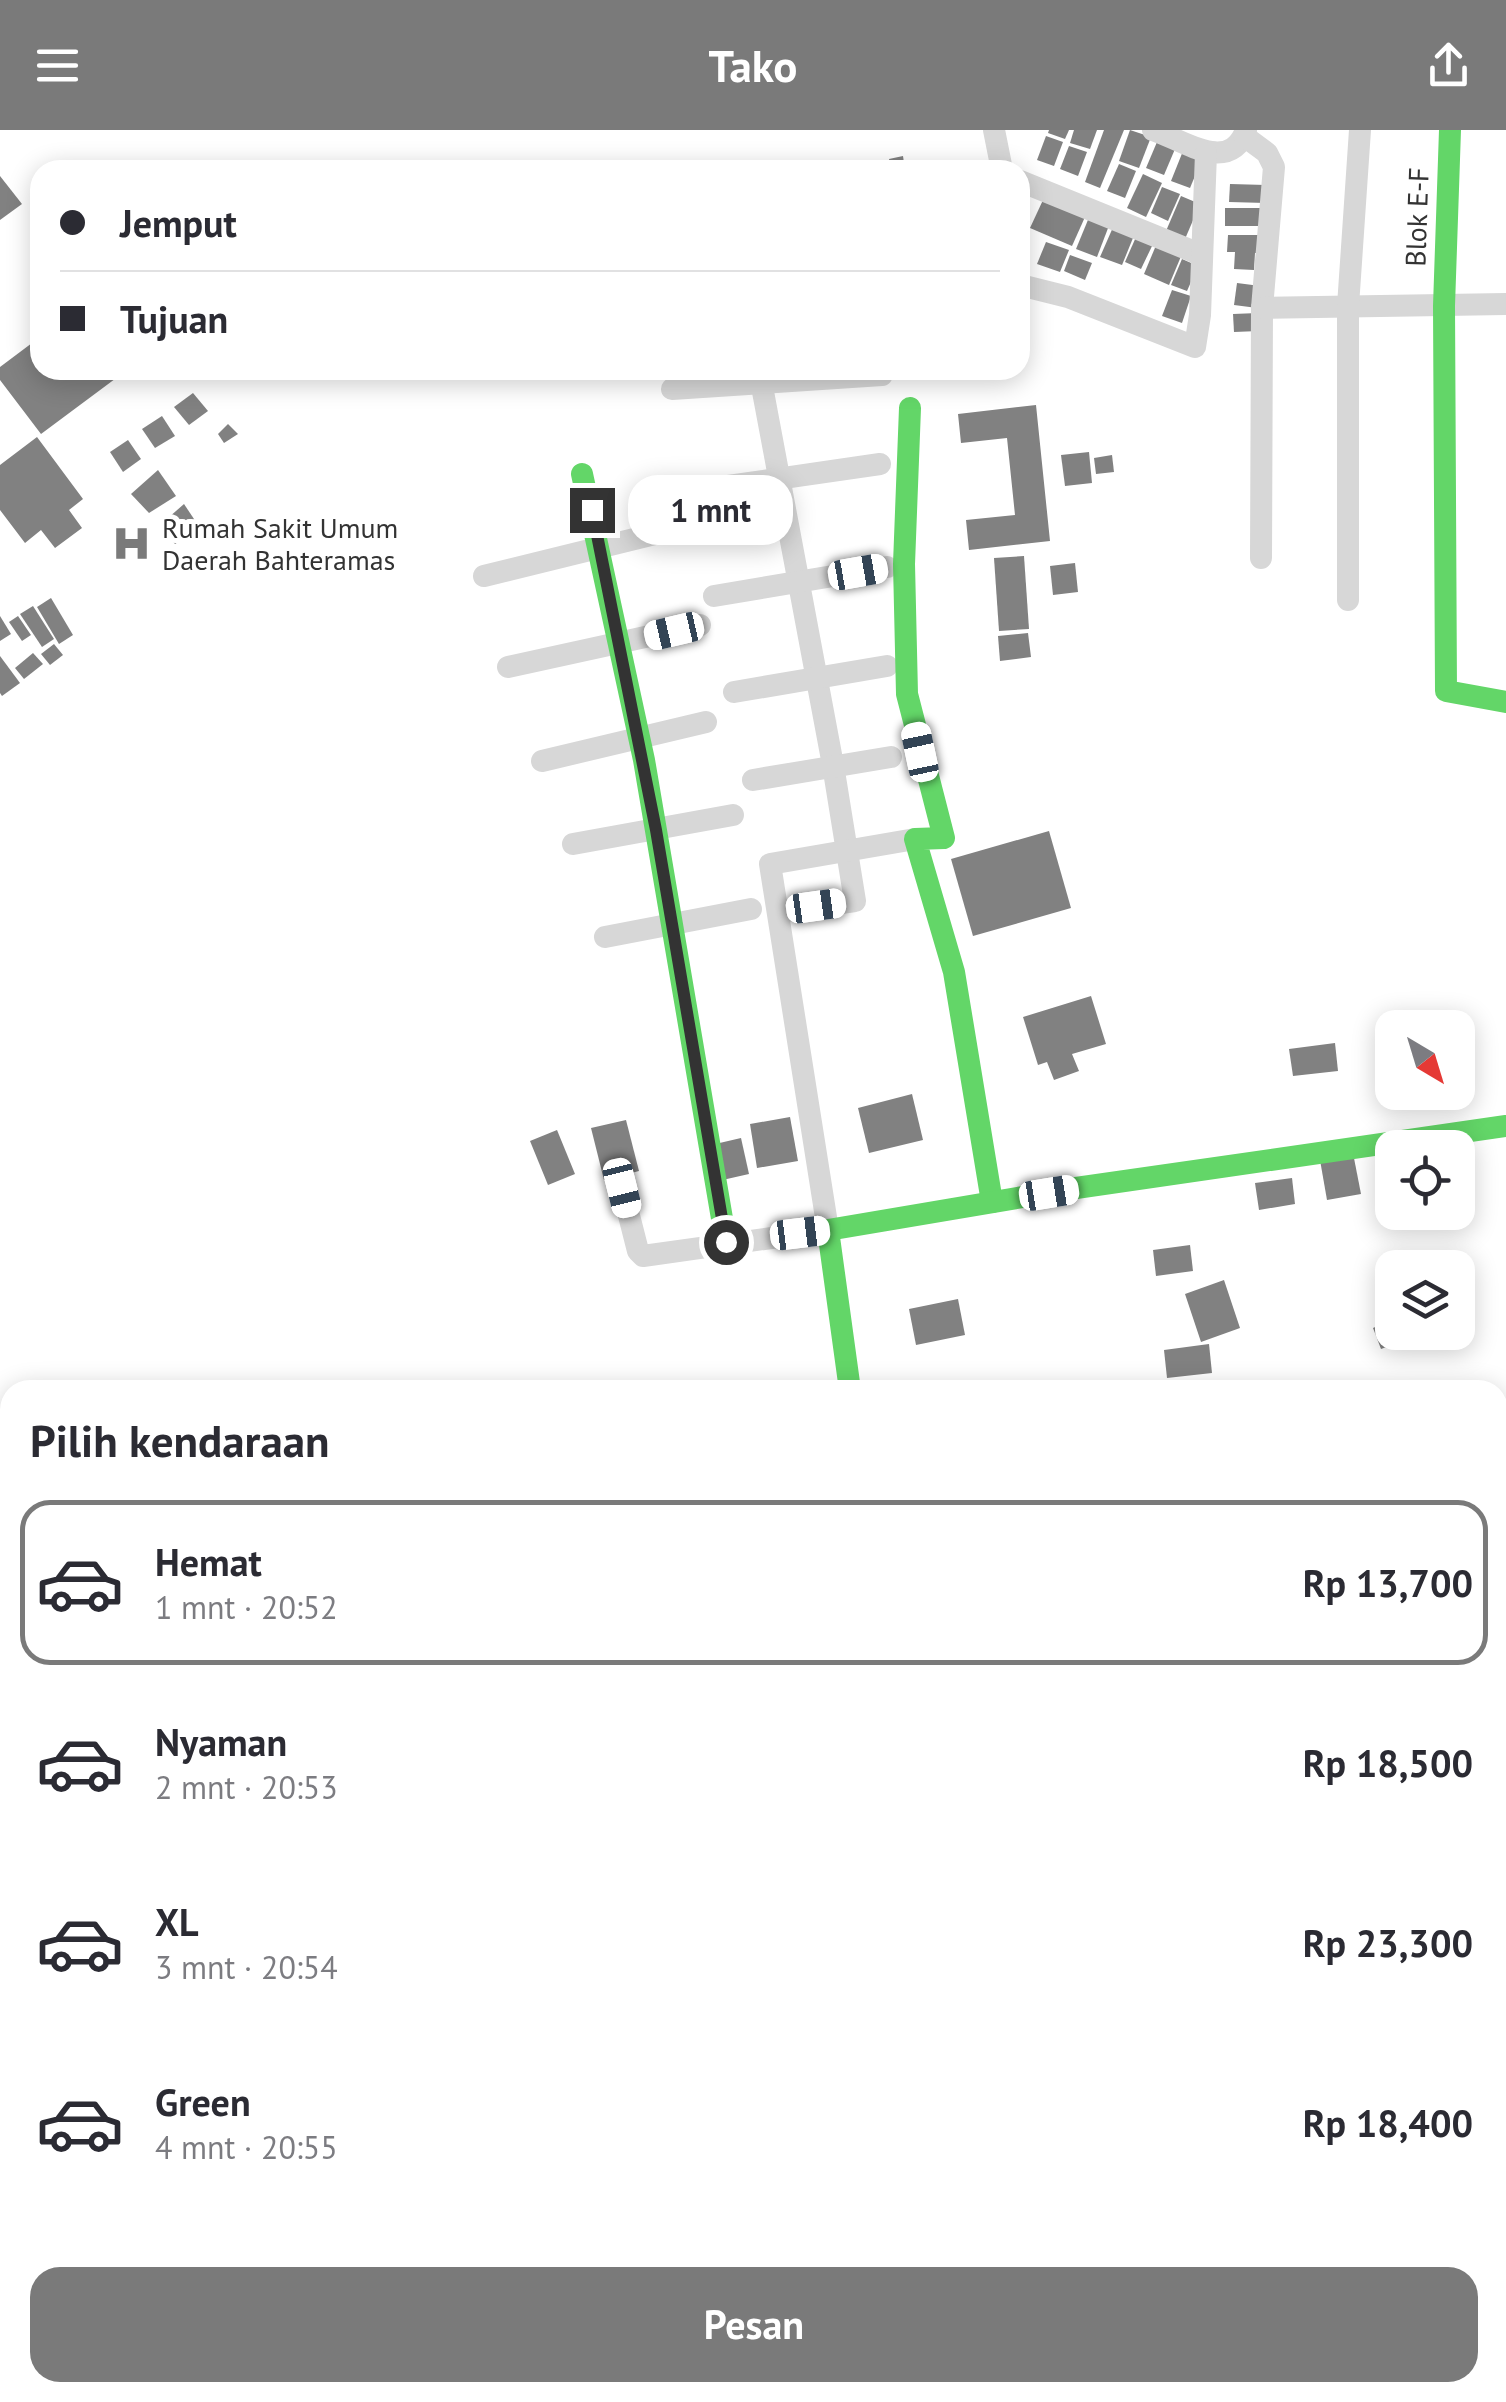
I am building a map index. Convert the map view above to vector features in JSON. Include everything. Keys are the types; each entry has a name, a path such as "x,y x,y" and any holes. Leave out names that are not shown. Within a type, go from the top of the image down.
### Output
{"street":[{"path":"994,130 1000,160"},
{"path":"1153,130 1206,153 1230,150 1245,133 1268,152 1274,167 1262,308 1261,558"},
{"path":"1348,600 1348,306 1360,130"},
{"name":"Blok E-F","path":"1450,130 1444,306 1446,691 1506,702"},
{"path":"1030,288 1068,297 1194,347 1198,333 1206,153"},
{"path":"1030,185 1202,256"},
{"path":"1262,308 1506,304"},
{"path":"672,389 768,380"},
{"path":"761,381 855,901 778,912"},
{"path":"849,1380 770,864 915,839 944,838 906,694 904,564 910,408"},
{"path":"693,491 880,464"},
{"path":"582,474 601,547 656,830 726,1242"},
{"path":"484,576 680,528"},
{"path":"714,596 887,567"},
{"path":"508,667 700,625"},
{"path":"734,692 887,666"},
{"path":"542,761 706,722"},
{"path":"753,780 891,756"},
{"path":"572,844 732,815"},
{"path":"915,839 933,886 953,966 992,1202"},
{"path":"604,937 751,909"},
{"path":"622,1188 638,1251 643,1256 921,1218 992,1202 1338,1147 1506,1126"}],"building":[{"path":"1069,130 1065,139 1048,133"},
{"path":"1074,130 1097,130 1090,149 1070,143"},
{"path":"1104,130 1124,130 1100,188 1085,182"},
{"path":"1130,130 1151,137 1139,168 1119,161"},
{"path":"1046,136 1063,142 1054,166 1037,160"},
{"path":"1157,142 1175,149 1164,175 1146,168"},
{"path":"1069,146 1087,152 1078,176 1060,169"},
{"path":"1183,151 1202,159 1190,188 1171,181"},
{"path":"1119,164 1136,171 1125,198 1107,191"},
{"path":"1143,174 1162,183 1146,217 1127,208"},
{"path":"0,176 22,204 0,220"},
{"path":"1230,184 1266,185 1266,203 1229,202"},
{"path":"1162,187 1180,194 1168,221 1151,213"},
{"path":"1181,196 1200,204 1185,239 1166,231"},
{"path":"1043,200 1085,217 1072,246 1030,228"},
{"path":"1225,208 1264,208 1263,226 1225,226"},
{"path":"1090,215 1110,223 1097,257 1076,249"},
{"path":"1114,225 1135,233 1122,265 1100,257"},
{"path":"1228,235 1268,235 1267,253 1255,253 1254,270 1234,269 1235,252 1227,252"},
{"path":"1136,237 1153,244 1141,269 1125,262"},
{"path":"1046,242 1069,250 1060,272 1037,264"},
{"path":"1157,243 1182,254 1169,285 1144,274"},
{"path":"1070,255 1092,263 1085,280 1064,271"},
{"path":"1182,259 1198,266 1187,291 1171,285"},
{"path":"1237,283 1268,287 1265,309 1234,305"},
{"path":"1172,290 1191,296 1182,323 1162,316"},
{"path":"1258,313 1259,331 1234,332 1233,314"},
{"path":"30,344 30,380 114,380 41,434 0,380 0,367"},
{"path":"193,393 208,411 189,425 174,407"},
{"path":"1036,405 1050,541 969,550 966,520 1015,515 1007,438 961,443 958,414"},
{"path":"162,416 175,436 155,448 142,429"},
{"path":"228,424 238,434 224,443 218,434"},
{"path":"37,437 83,499 69,510 82,528 55,548 41,530 25,543 0,510 0,465"},
{"path":"128,440 141,459 123,472 110,452"},
{"path":"1089,452 1092,483 1065,486 1061,455"},
{"path":"1112,455 1114,472 1096,474 1094,458"},
{"path":"158,470 176,496 149,513 131,494"},
{"path":"184,504 200,528 175,544 160,525"},
{"path":"1024,556 1029,629 999,631 994,558"},
{"path":"1075,563 1078,592 1053,595 1050,566"},
{"path":"51,598 73,635 59,644 37,607"},
{"path":"33,606 54,639 42,647 20,614"},
{"path":"0,616 11,634 0,641"},
{"path":"18,616 31,635 22,641 9,622"},
{"path":"1028,633 1031,657 1000,661 998,636"},
{"path":"54,644 63,655 50,665 41,654"},
{"path":"33,653 43,664 24,679 15,668"},
{"path":"0,656 20,683 2,696 0,693"},
{"path":"1049,831 1071,908 973,936 951,859"},
{"path":"1091,996 1106,1044 1072,1054 1079,1071 1054,1080 1047,1062 1038,1065 1023,1017"},
{"path":"1335,1043 1338,1071 1293,1076 1289,1049"},
{"path":"912,1094 923,1140 869,1153 858,1108"},
{"path":"790,1117 798,1161 757,1168 750,1124"},
{"path":"626,1120 639,1171 604,1180 591,1128"},
{"path":"557,1130 575,1174 548,1185 530,1141"},
{"path":"741,1138 749,1174 718,1181 711,1145"},
{"path":"1353,1153 1361,1194 1327,1200 1320,1160"},
{"path":"1292,1178 1295,1204 1259,1210 1255,1183"},
{"path":"1190,1245 1193,1271 1156,1276 1153,1250"},
{"path":"1224,1280 1240,1328 1201,1342 1185,1294"},
{"path":"958,1299 965,1335 916,1345 909,1309"},
{"path":"1209,1344 1212,1373 1167,1378 1164,1350"}],"traffic: fast":[{"path":"1450,130 1444,306 1446,691 1506,702"},
{"path":"910,408 904,564 907,694 944,838 915,839 954,972 992,1202"},
{"path":"582,474 644,760 726,1242"},
{"path":"849,1380 828,1230 1076,1188 1506,1126"}],"place":[{"name":"Rumah Sakit Umum Daerah Bahteramas","path":"132,544"}],"route":[{"path":"592,510 656,830 726,1242"}]}
